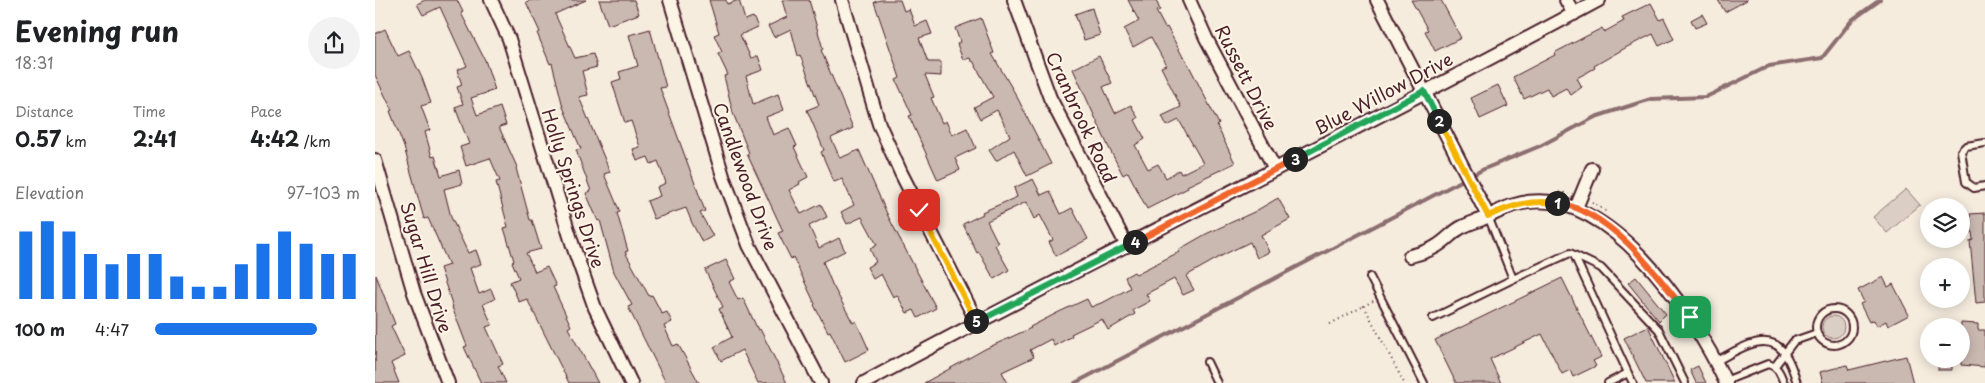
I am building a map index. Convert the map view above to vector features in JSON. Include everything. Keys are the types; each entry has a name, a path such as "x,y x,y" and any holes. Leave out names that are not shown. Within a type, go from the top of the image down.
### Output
{"street":[{"name":"Holly Springs Drive","path":"491,0 509,39 573,246 595,308 631,383"},
{"name":"Candlewood Drive","path":"670,0 723,176 749,245 821,383"},
{"path":"841,0 879,124 901,173 977,322"},
{"name":"Cranbrook Road","path":"1014,0 1022,27 1049,98 1127,246"},
{"name":"Russett Drive","path":"1189,0 1206,38 1275,169"},
{"path":"1377,0 1488,216"},
{"path":"1566,0 1574,14"},
{"name":"Blue Willow Drive","path":"864,383 977,322 1599,0"},
{"name":"Sugar Hill Drive","path":"375,160 414,293 448,383"},
{"path":"1576,208 1592,169"},
{"path":"1410,256 1436,247 1463,226 1512,206 1544,201 1576,208 1605,224 1645,262 1690,317 1726,382"}],"lane":[{"path":"1985,143 1966,146 1961,151 1966,182 1974,188 1985,186"},
{"path":"1488,216 1513,278"},
{"path":"1433,318 1513,278 1570,253 1601,268 1659,330 1685,383"},
{"path":"1574,255 1633,383"},
{"path":"1370,277 1424,383"},
{"path":"1835,308 1846,313 1850,318 1853,330 1842,344 1836,346 1824,343 1817,333 1816,321 1823,312 1835,308"},
{"path":"1775,366 1794,341 1817,333"},
{"path":"1715,362 1746,345 1759,342 1777,346 1784,352 1797,383"},
{"path":"1207,362 1217,383"},
{"path":"1726,382 1769,364 1775,366 1784,383"},
{"path":"1608,383 1628,373"}],"path":[{"path":"1330,324 1380,298"},
{"path":"1364,306 1404,383"}],"shaded area":[{"path":"1906,189 1920,205 1887,233 1873,217"},
{"path":"1829,316 1837,316 1844,323 1844,331 1837,338 1829,338 1822,331 1822,323"}],"building":[{"path":"425,0 457,0 463,12 461,13 485,60 495,90 471,98 477,115 500,107 506,125 499,127 517,167 530,220 532,220 541,249 526,253 535,272 547,267 556,286 553,287 571,326 568,328 598,383 569,383 527,299 519,302 510,282 519,278 512,262 514,261 504,228 508,227 496,182 500,181 490,158 466,166 460,147 469,144 455,107 463,104 457,87 462,85 457,70 467,66 440,7 423,15 417,4"},
{"path":"532,0 586,0 555,14 575,58 593,54 597,67 582,71 588,95 579,97 610,172 604,174 620,212 617,213 628,251 625,252 649,296 652,295 662,314 667,312 672,322 664,326 673,346 678,344 699,383 666,383 628,307 632,305 614,272 600,220 598,221 586,193 591,191 576,150 581,149 563,107 552,63 550,64 537,33 540,32 526,2"},
{"path":"599,0 634,0 639,14 608,25"},
{"path":"709,0 726,0 727,4 739,0 745,20 753,17 758,27 740,35 751,58 758,56 763,70 746,76 753,104 778,94 784,110 766,117 773,135 789,128 797,146 794,147 808,177 789,190 801,214 821,204 827,217 809,226 819,248 839,238 845,251 823,262 832,284 853,323 856,321 869,350 845,362 830,331 828,332 814,305 793,257 791,259 778,233 783,231 747,154 749,153 733,113 724,76 728,75 718,54 722,52 714,35 719,33"},
{"path":"782,0 809,0 823,49 821,50 853,128 831,138 840,158 859,150 888,216 936,308 918,318 914,310 907,313 897,295 893,297 881,274 873,279 867,267 876,262 870,249 877,245 862,217 847,224 841,212 854,205 842,179 834,182 821,152 824,150 807,110 819,105 800,55 798,56 791,29 774,37 768,26 787,17"},
{"path":"900,0 904,11 909,9 915,26 927,21 932,34 919,38 928,62 941,62 941,76 925,75 934,97 931,98 942,123 946,121 952,135 967,128 976,148 955,158 960,170 938,180 909,116 912,115 896,80 900,78 874,2"},
{"path":"1128,0 1156,0 1160,10 1156,11 1184,56 1219,124 1217,126 1235,163 1187,186 1188,188 1147,209 1128,172 1123,175 1073,69 1099,56 1112,83 1103,87 1115,113 1131,105 1138,118 1135,120 1145,139 1135,145 1148,169 1158,164 1166,178 1179,170 1181,174 1203,163 1179,120 1167,126 1162,116 1181,107 1161,67 1166,65 1151,37 1133,47 1124,29 1139,21"},
{"path":"1411,0 1441,0 1461,38 1435,51 1425,31 1428,30"},
{"path":"1718,0 1747,0 1725,12"},
{"path":"1651,3 1660,20 1664,18 1674,39 1659,46 1653,34 1627,47 1577,78 1582,87 1571,95 1566,88 1551,96 1547,88 1524,99 1513,77 1602,28 1604,32 1624,21 1622,17"},
{"path":"1092,8 1100,35 1084,40 1075,14"},
{"path":"1702,14 1707,23 1695,28 1691,20"},
{"path":"981,18 994,53 992,54 1016,95 1051,164 1027,176 1014,150 996,161 989,150 1010,136 997,110 980,119 974,107 993,97 973,61 970,58 963,60 957,44 960,42 955,28"},
{"path":"385,29 398,56 409,51 422,78 431,103 421,106 430,130 425,132 432,157 435,156 441,176 459,170 462,184 444,189 451,217 468,253 476,250 481,264 470,268 479,294 491,289 495,299 483,304 492,325 486,327 503,364 498,366 506,383 481,383 464,347 467,346 440,268 449,265 428,218 424,219 404,147 390,111 392,110 375,75 375,34"},
{"path":"650,29 666,87 660,88 705,211 700,213 713,236 702,242 686,208 654,219 647,201 660,196 657,187 666,183 658,161 651,164 648,157 637,161 633,149 640,147 631,121 625,123 612,82 621,79 619,72 638,66 629,35"},
{"path":"1498,85 1508,106 1480,119 1471,98"},
{"path":"1033,179 1041,195 1050,191 1061,214 1072,208 1088,239 1056,256 1049,242 1053,240 1040,215 1034,219 1026,202 987,221 998,243 995,245 1009,270 994,279 979,252 977,253 963,224 983,214 982,212 1017,197 1014,188"},
{"path":"1278,198 1290,219 1261,235 1269,252 1257,258 1250,242 1186,276 1194,290 1183,295 1174,279 1146,294 1150,301 1133,310 1135,314 1108,330 1102,319 1071,334 1072,336 1054,346 1051,339 1030,350 1034,357 1002,372 1008,383 924,383 985,349 1087,299 1091,307 1106,301 1130,288 1125,277 1134,272 1136,274 1179,252 1178,250 1206,234 1254,212"},
{"path":"1985,213 1985,302 1976,303 1970,241 1973,240 1970,214"},
{"path":"726,260 735,279 729,282 738,300 743,298 787,383 758,383 742,350 721,361 714,347 732,337 719,309 723,307 705,270"},
{"path":"376,275 395,324 391,326 405,356 391,363 399,383 375,383"},
{"path":"1636,277 1666,314 1659,321 1628,283"},
{"path":"1883,277 1888,287 1893,284 1909,315 1888,326 1886,321 1877,326 1874,320 1869,322 1860,304 1864,302 1858,290"},
{"path":"1562,278 1601,357 1593,361 1596,366 1573,377 1570,370 1562,374 1542,334 1490,359 1501,383 1456,383 1435,340"},
{"path":"1970,324 1978,324 1978,330 1985,330 1985,367 1970,366"},
{"path":"1648,326 1675,383 1646,383 1624,338"},
{"path":"1906,356 1913,383 1823,383 1820,372 1847,365 1849,370"},
{"path":"1698,366 1706,383 1696,383 1690,370"},
{"path":"1938,368 1952,368 1952,370 1938,370"}],"waterway":[{"path":"1075,383 1484,169 1540,146 1595,117 1651,99 1706,97 1769,66 1822,58 1852,20 1880,0"}],"route":[{"path":"919,210 977,322 1424,91 1488,216 1512,206 1544,201 1561,203 1591,215 1605,224 1645,262 1690,317"}]}
